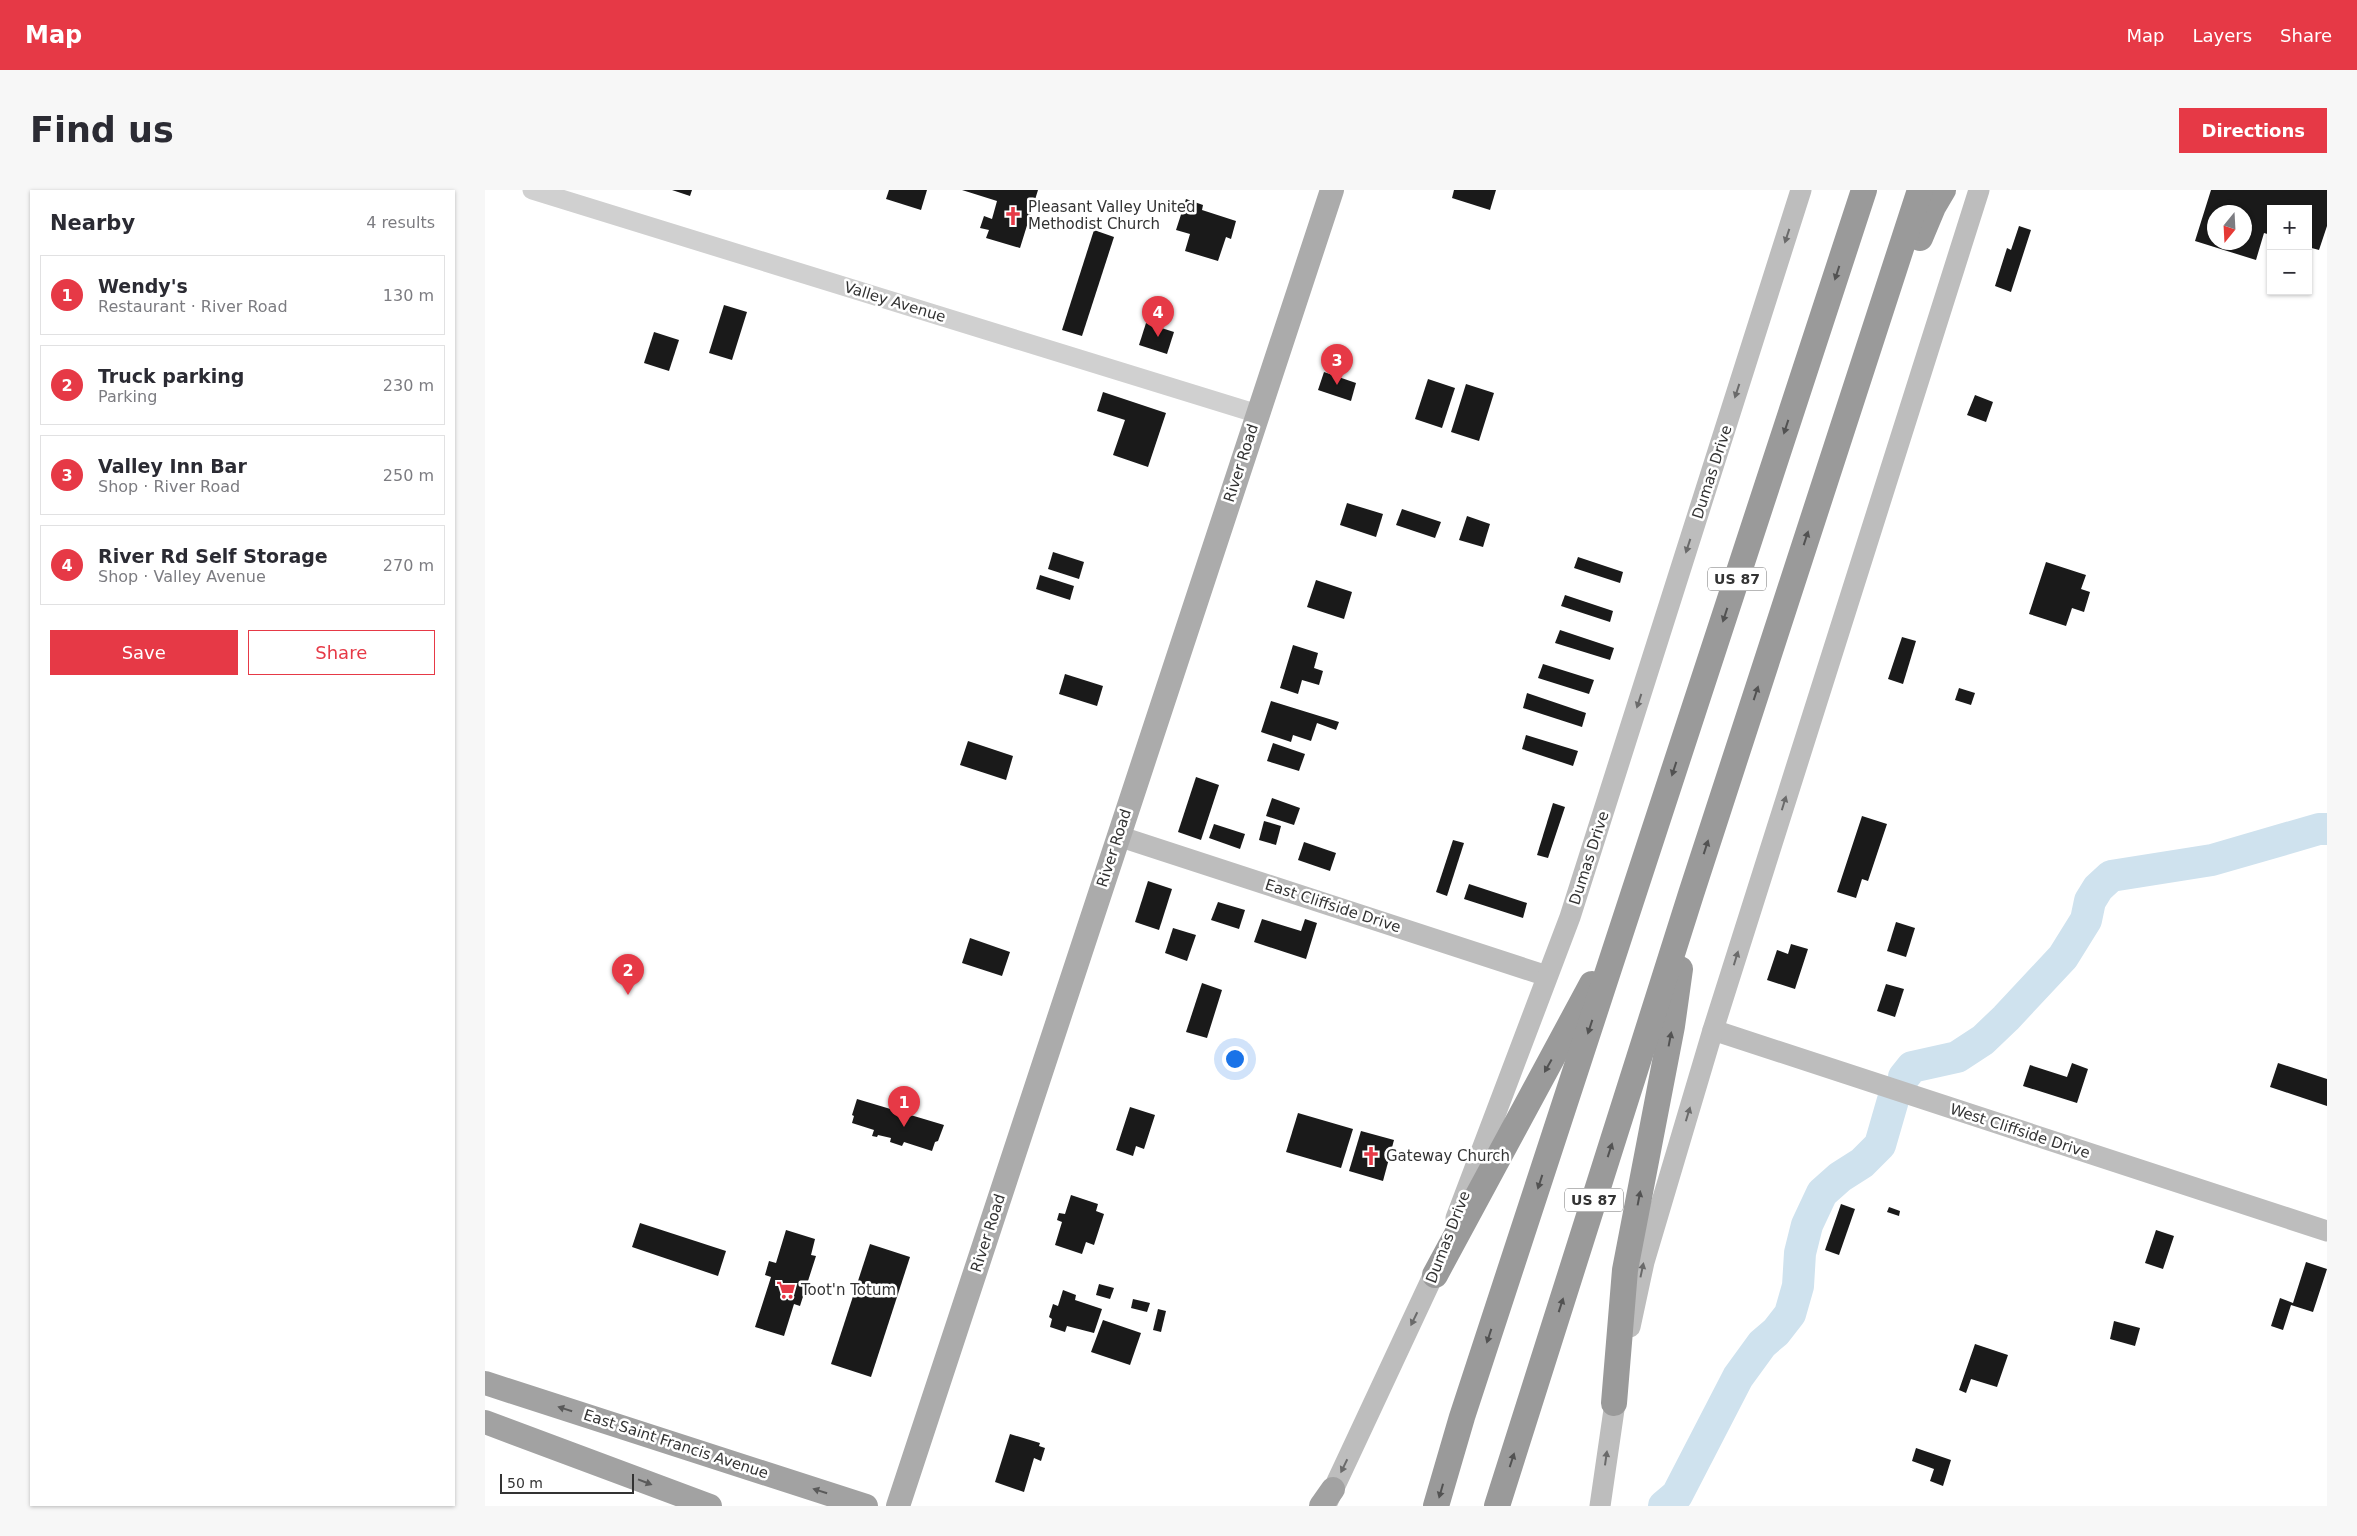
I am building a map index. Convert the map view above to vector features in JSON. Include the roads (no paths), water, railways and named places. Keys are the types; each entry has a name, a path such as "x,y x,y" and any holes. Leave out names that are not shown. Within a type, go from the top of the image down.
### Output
{"highway":[{"path":"1852,226 1859,190"},
{"name":"US 87","path":"1436,1506 1462,1417 1864,190"},
{"name":"US 87","path":"1497,1506 1691,894 1920,190"},
{"path":"1849,404 1933,207 1943,190"},
{"path":"1613,1403 1625,1270 1672,1026 1691,894"},
{"path":"1435,1276 1621,931"},
{"name":"East Saint Francis Avenue","path":"485,1384 867,1506"},
{"path":"485,1422 710,1506"}],"main road":[{"name":"River Road","path":"898,1506 1332,190"},
{"name":"Dumas Drive","path":"1328,1502 1435,1276 1476,1161 1570,917 1801,190"},
{"path":"1600,1506 1613,1403 1644,1262 1713,1030 1979,190"},
{"name":"East Cliffside Drive","path":"1118,836 1547,976"},
{"name":"West Cliffside Drive","path":"1713,1030 2327,1231"}],"street":[{"name":"Valley Avenue","path":"532,190 1258,414"}],"waterway":[{"path":"1904,1077 1912,1067 1957,1057 1983,1040 2006,1018 2063,957 2086,920 2090,901 2098,888 2111,876 2212,860 2319,829 2327,829"},
{"path":"1664,1506 1677,1495 1738,1377 1762,1344 1776,1332 1790,1314 1798,1286 1800,1253 1807,1225 1822,1193 1840,1177 1862,1163 1880,1145 1893,1100"}],"place":[{"name":"Pleasant Valley United Methodist Church","path":"1013,216"},
{"name":"River Rd Self Storage","path":"1158,337"},
{"name":"Valley Inn Bar","path":"1337,385"},
{"name":"Truck parking","path":"628,995"},
{"name":"Wendy's","path":"904,1127"},
{"name":"Gateway Church","path":"1371,1156"},
{"name":"Toot'n Totum","path":"786,1290"}]}
